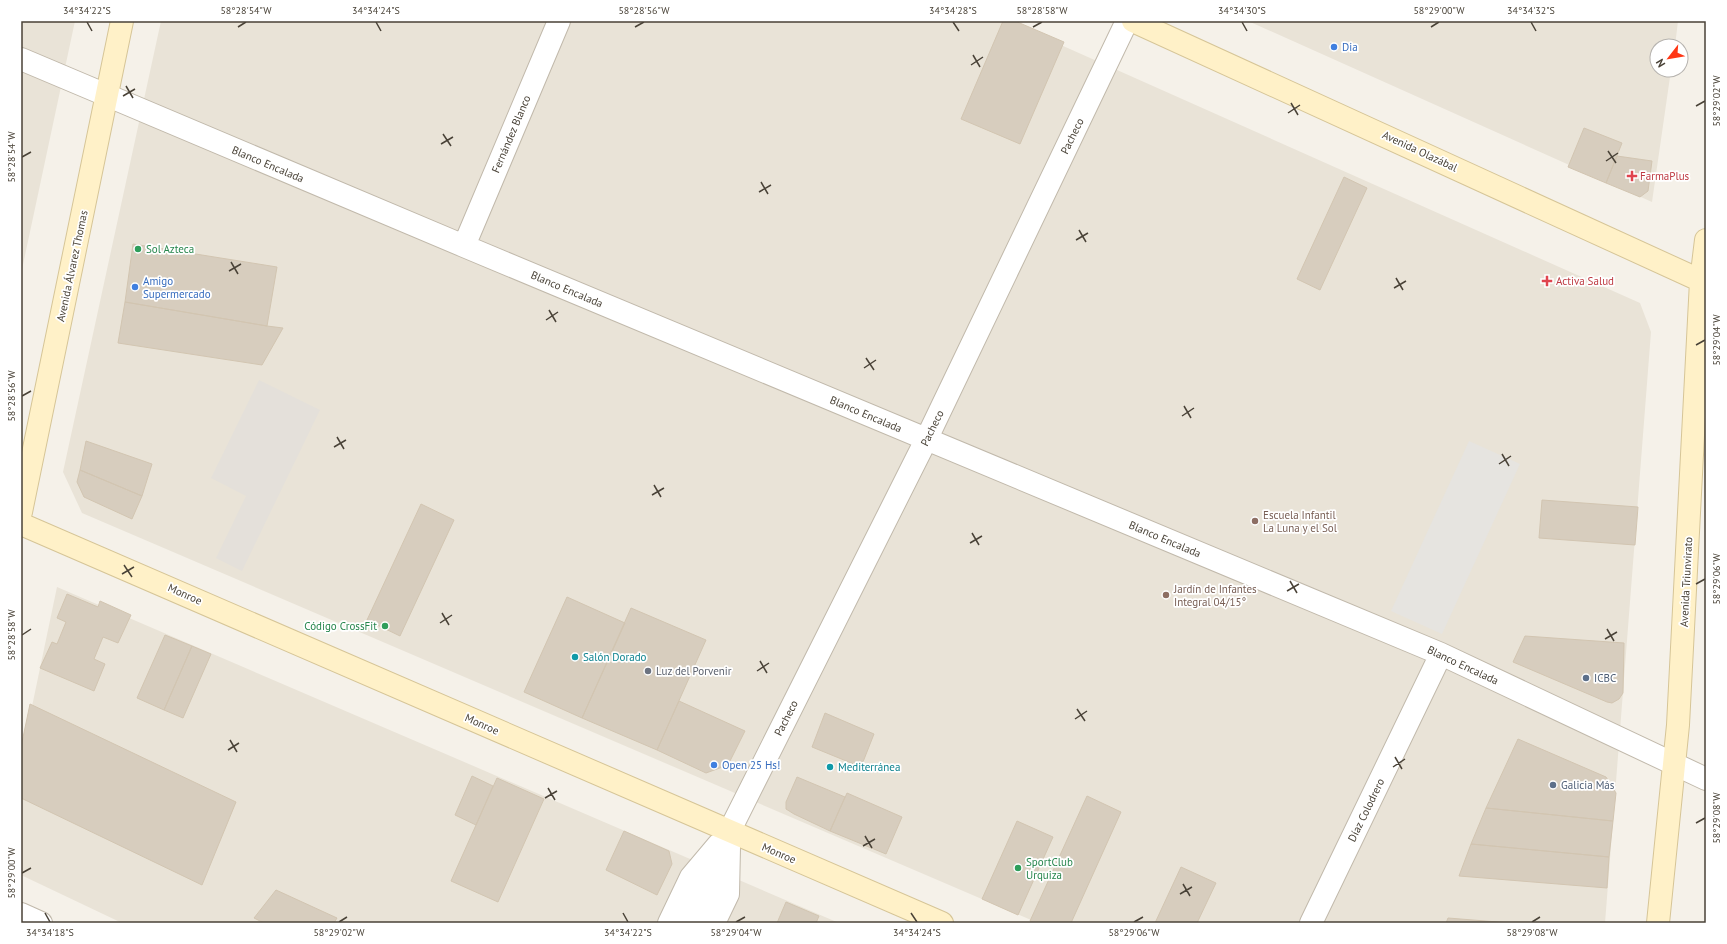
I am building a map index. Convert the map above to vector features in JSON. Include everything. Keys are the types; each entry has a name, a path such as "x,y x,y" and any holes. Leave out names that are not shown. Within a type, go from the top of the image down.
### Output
{"main road":[{"name":"Avenida Álvarez Thomas","path":"21,512 122,21"},
{"name":"Avenida Olazábal","path":"1133,21 1358,122 1571,222 1704,282"},
{"name":"Avenida Triunvirato","path":"1658,923 1678,726 1706,240"},
{"name":"Monroe","path":"21,524 942,923"}],"street":[{"name":"Fernández Blanco","path":"464,246 559,21"},
{"name":"Pacheco","path":"691,923 710,883 729,832 926,440 1127,21"},
{"name":"Blanco Encalada","path":"21,59 926,440 1441,654 1706,779"},
{"name":"Díaz Colodrero","path":"1311,923 1441,654"},
{"name":"Pacheco","path":"669,923 691,877 729,832"},
{"name":"Pacheco","path":"714,923 728,894 729,832"},
{"path":"21,914 41,923"}],"shaded area":[{"path":"21,21 75,21 21,274"},
{"path":"161,21 1007,21 1640,303 1651,332 1605,923 1038,923 82,513 63,472"},
{"path":"1248,21 1678,21 1676,38 1649,38 1649,78 1670,78 1652,202"},
{"path":"259,380 320,410 242,571 216,558 246,496 211,478"},
{"path":"1469,441 1520,464 1442,634 1391,611"},
{"path":"57,587 839,923 122,923 21,875 21,759"}],"building":[{"path":"1003,21 1015,21 1064,42 1020,144 961,119"},
{"path":"1584,128 1622,143 1606,183 1568,167"},
{"path":"1617,156 1652,161 1648,191 1640,197 1606,183"},
{"path":"1344,177 1367,188 1320,290 1297,279"},
{"path":"133,244 277,267 267,326 125,302"},
{"path":"125,302 283,328 262,365 118,343"},
{"path":"86,441 152,464 142,496 80,470"},
{"path":"80,470 142,496 132,519 84,497 77,482"},
{"path":"1542,500 1638,507 1635,545 1539,538"},
{"path":"421,504 454,520 400,636 367,620"},
{"path":"67,594 98,607 100,601 131,615 118,643 103,637 94,659 105,664 94,691 40,668 52,642 57,644 66,622 57,618"},
{"name":"Salón Dorado","path":"567,597 625,623 582,718 524,692"},
{"name":"Luz del Porvenir","path":"631,608 706,640 657,750 582,718"},
{"path":"165,635 192,646 164,710 137,698"},
{"name":"ICBC","path":"1525,636 1624,643 1623,693 1619,699 1612,703 1607,702 1513,662"},
{"path":"192,646 211,654 183,718 164,710"},
{"path":"679,701 745,731 728,765 706,773 657,750"},
{"path":"30,704 236,802 202,885 21,798 21,747"},
{"path":"825,713 874,734 861,767 812,747"},
{"name":"Galicia Más","path":"1518,739 1606,777 1616,793 1613,821 1486,808"},
{"path":"472,776 493,786 476,825 455,815"},
{"path":"797,777 845,797 830,831 786,809 786,802"},
{"path":"497,778 544,799 498,902 451,881"},
{"path":"847,793 902,817 886,854 830,831"},
{"path":"1087,796 1121,812 1071,923 1034,923 1030,921"},
{"path":"1486,808 1613,821 1609,857 1471,844"},
{"name":"SportClub Urquiza","path":"1017,821 1053,837 1018,915 982,899"},
{"path":"624,831 669,851 672,864 657,895 606,870"},
{"path":"1471,844 1609,857 1607,888 1459,876"},
{"path":"1181,867 1216,883 1197,923 1155,923"},
{"path":"276,890 337,918 334,923 264,923 254,918"},
{"path":"786,902 819,916 816,923 777,923"},
{"path":"1448,918 1510,923 1446,923"}],"place":[{"name":"Dia","path":"1334,47"},
{"name":"FarmaPlus","path":"1632,176"},
{"name":"Sol Azteca","path":"138,249"},
{"name":"Activa Salud","path":"1547,281"},
{"name":"Amigo Supermercado","path":"135,287"},
{"name":"Escuela Infantil La Luna y el Sol","path":"1255,521"},
{"name":"Jardín de Infantes Integral 04/15°","path":"1166,595"},
{"name":"Código CrossFit","path":"385,626"},
{"name":"Salón Dorado","path":"575,657"},
{"name":"Luz del Porvenir","path":"648,671"},
{"name":"ICBC","path":"1586,678"},
{"name":"Open 25 Hs!","path":"714,765"},
{"name":"Mediterránea","path":"830,767"},
{"name":"Galicia Más","path":"1553,785"},
{"name":"SportClub Urquiza","path":"1018,868"}]}
